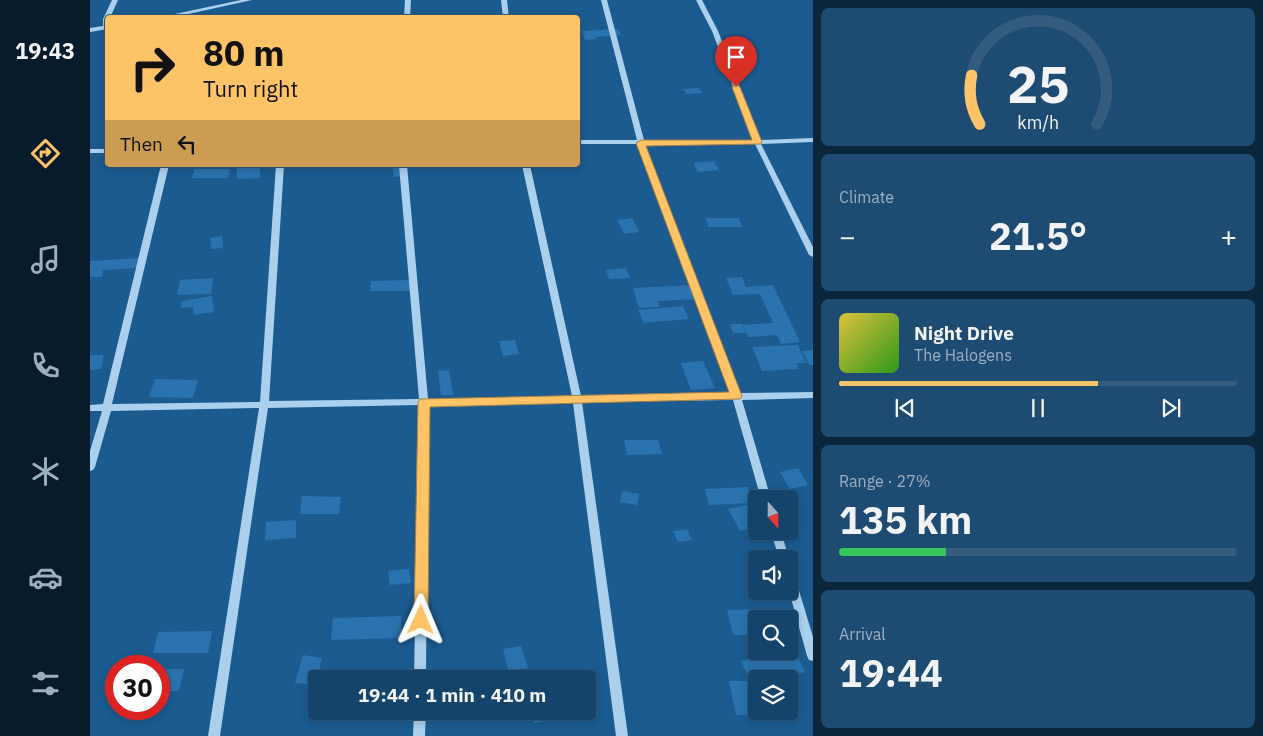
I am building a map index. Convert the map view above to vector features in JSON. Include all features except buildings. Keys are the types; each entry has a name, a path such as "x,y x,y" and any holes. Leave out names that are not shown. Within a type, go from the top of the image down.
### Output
{"street":[{"path":"108,15 115,0"},
{"path":"172,15 219,3 249,0"},
{"path":"407,15 408,0"},
{"path":"504,0 506,15"},
{"path":"604,0 641,143 736,396 763,490"},
{"path":"699,0 715,31 758,142 813,255"},
{"path":"90,30 105,27"},
{"path":"580,142 758,142 813,140"},
{"path":"90,151 105,151"},
{"path":"90,467 107,408 165,167"},
{"path":"214,736 264,405 280,167"},
{"path":"403,167 424,402 420,670"},
{"path":"526,167 577,399 622,736"},
{"path":"90,408 813,396"},
{"path":"797,600 813,656"},
{"path":"419,736 420,720"}],"route":[{"path":"421,620 424,402 736,396 641,143 758,142 736,87"}]}
